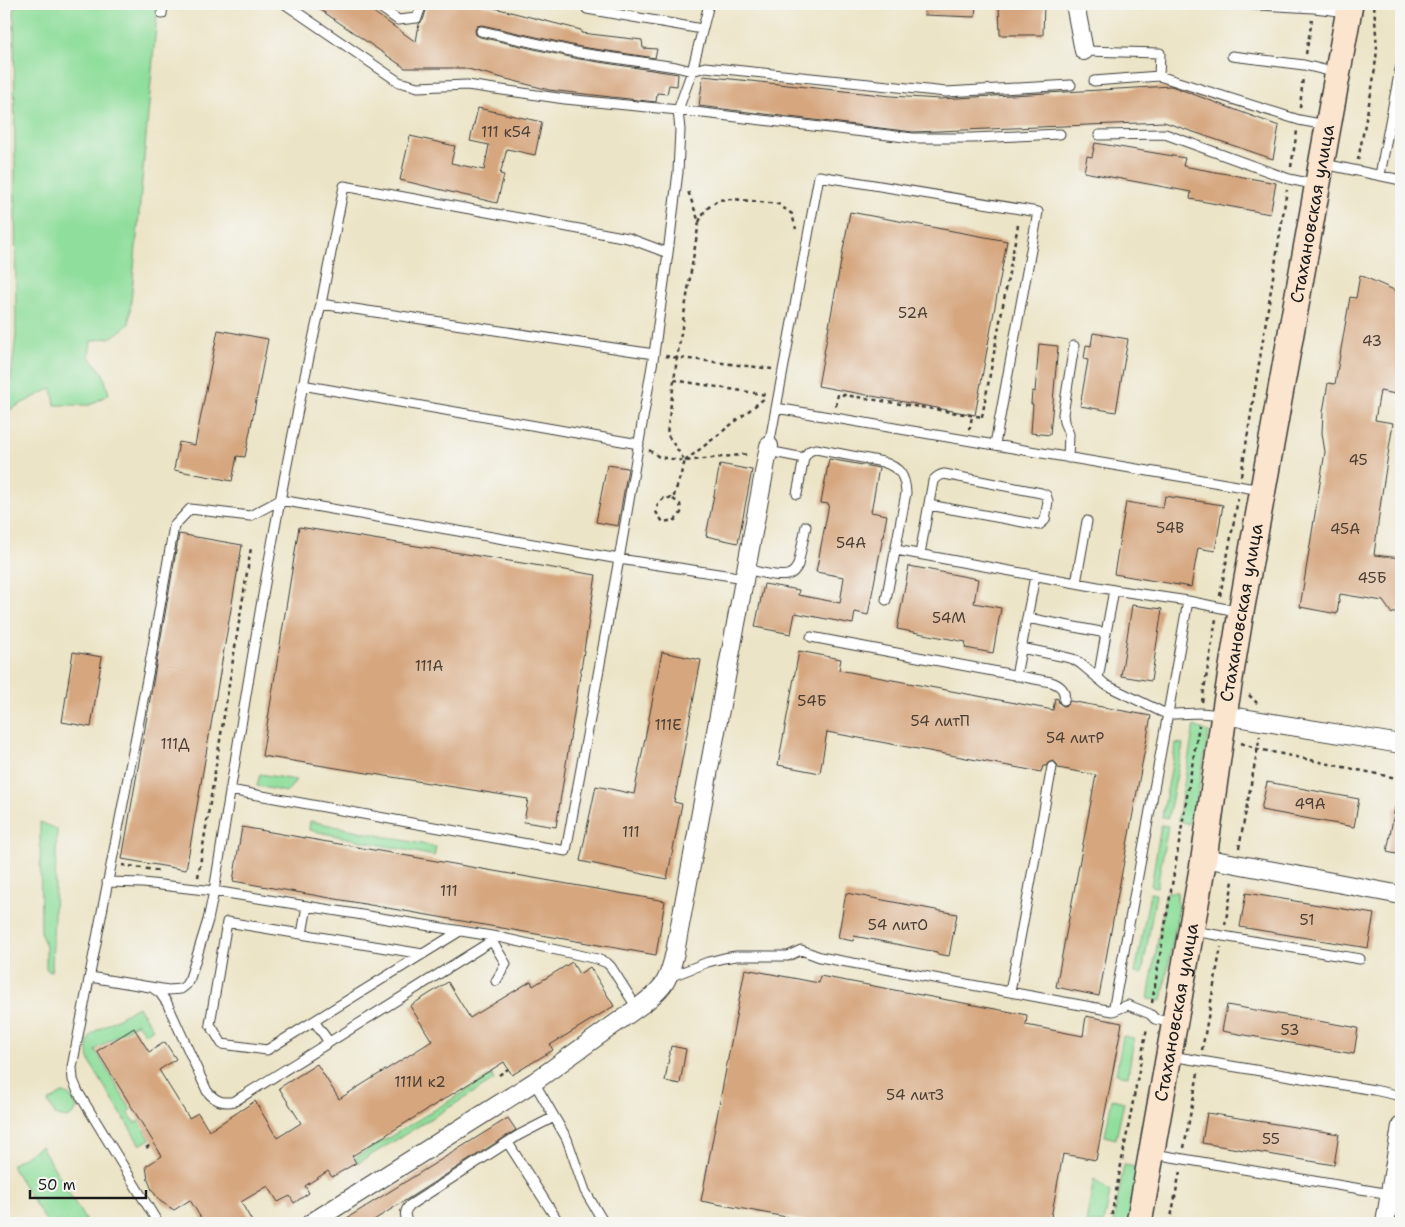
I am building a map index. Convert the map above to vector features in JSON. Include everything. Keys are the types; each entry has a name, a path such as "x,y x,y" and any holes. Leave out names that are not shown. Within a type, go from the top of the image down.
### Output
{"main road":[{"name":"Стахановская улица","path":"1139,1223 1204,858 1212,714 1229,609 1263,490 1349,8"}],"street":[{"path":"1075,4 1084,51"},
{"path":"311,1223 534,1082 660,991 665,984 675,952 745,573 763,450"},
{"path":"1212,714 1401,744"},
{"path":"1204,858 1401,895"},
{"path":"1385,1223 1401,1126"}],"lane":[{"path":"162,14 163,4"},
{"path":"285,4 400,82 418,87 466,85 565,99 678,110 912,138 972,138 1060,134"},
{"path":"376,4 398,20 417,18 422,4"},
{"path":"230,790 566,851 654,354 678,164 680,130 678,110 692,71 709,4"},
{"path":"1239,4 1349,8"},
{"path":"587,9 702,29"},
{"path":"481,31 580,53 692,71 705,66 946,92 1071,85"},
{"path":"1084,51 1160,53 1159,76"},
{"path":"1232,56 1304,65 1337,73"},
{"path":"1380,175 1401,66"},
{"path":"1094,81 1159,76 1299,120 1328,126"},
{"path":"1099,135 1165,134 1289,179 1356,171 1401,180"},
{"path":"804,458 763,450 772,406 784,371 819,176 1038,212 995,444"},
{"path":"90,977 175,990 181,989 186,985 190,978 208,920 214,891 280,500 344,186 628,238 668,252"},
{"path":"321,304 654,354"},
{"path":"1068,458 1069,434 1063,414 1074,346"},
{"path":"302,385 639,444"},
{"path":"772,406 1263,490"},
{"path":"797,494 804,458 809,452 816,450 883,462 894,466 901,473 906,482 906,493 886,600"},
{"path":"920,554 933,481 938,476 944,474 1041,492 1046,495 1048,500 1045,520 1039,525 929,505"},
{"path":"158,1223 78,1092 73,1080 72,1067 174,526 190,509 250,516 280,500 619,558 781,576 791,574 798,565 806,526"},
{"path":"1076,583 1087,522"},
{"path":"896,550 1229,609"},
{"path":"1016,676 1035,576"},
{"path":"1098,679 1114,590"},
{"path":"1113,1012 1188,601"},
{"path":"1027,618 1106,633"},
{"path":"811,638 1056,684 1064,692 1064,700"},
{"path":"1021,648 1073,660 1081,664 1106,685 1168,714 1212,714"},
{"path":"1010,992 1052,767"},
{"path":"107,882 143,883 214,891 460,931 597,959 608,963 637,1008"},
{"path":"302,934 307,906"},
{"path":"423,954 227,922 210,1024 222,1044 267,1050 423,954 460,931"},
{"path":"1191,931 1360,959"},
{"path":"153,988 160,993 167,1003 207,1091 214,1099 223,1103 235,1101 495,939"},
{"path":"495,939 506,964 496,981"},
{"path":"667,978 708,962 724,958 788,956 801,950 820,957 1113,1012 1128,1005 1150,1014 1155,1019 1174,1023"},
{"path":"314,1021 329,1042"},
{"path":"1168,1055 1401,1096"},
{"path":"534,1082 571,1150 585,1191 604,1223"},
{"path":"408,1223 405,1213 410,1205 519,1135 554,1117"},
{"path":"508,1143 559,1223"},
{"path":"1151,1153 1390,1194"}],"path":[{"path":"1356,171 1373,83 1377,50 1374,4"},
{"path":"1240,477 1299,120 1304,65 1314,8"},
{"path":"678,164 699,222"},
{"path":"685,461 667,434 699,222 704,210 718,200 733,199 778,204 792,214 796,227 795,236"},
{"path":"982,417 1018,225"},
{"path":"654,354 784,371"},
{"path":"674,380 768,395"},
{"path":"836,406 838,394 1000,420"},
{"path":"768,395 772,406"},
{"path":"673,499 685,461 768,395"},
{"path":"639,444 659,457 685,461 763,450"},
{"path":"665,497 673,499 680,504 681,513 675,520 663,522 656,512 658,504 665,497"},
{"path":"1110,1223 1150,1014 1199,725 1212,714 1229,609 1238,499"},
{"path":"198,878 251,548"},
{"path":"1170,1223 1261,732"},
{"path":"1238,742 1258,749 1401,778"},
{"path":"118,883 121,864 169,873"},
{"path":"499,1075 508,1069"},
{"path":"146,1148 152,1144"}],"green space":[{"path":"14,4 158,4 129,324 112,337 91,341 89,356 103,373 109,394 90,405 55,405 52,388 7,413 16,335"},
{"path":"1194,726 1209,732 1196,804 1188,824 1178,820"},
{"path":"1176,743 1183,744 1168,818 1162,817"},
{"path":"260,774 296,780 287,792 257,786"},
{"path":"310,821 436,847 434,856 309,830"},
{"path":"40,822 57,829 51,971 48,971 46,968 46,946 41,935"},
{"path":"1161,825 1168,826 1157,887 1151,886"},
{"path":"1166,892 1177,892 1178,913 1162,1001 1148,999"},
{"path":"1150,893 1156,894 1142,974 1135,973"},
{"path":"138,1007 153,1028 145,1034 137,1023 95,1050 131,1110 128,1112 135,1123 139,1121 150,1139 140,1145 92,1066 88,1048 89,1039 94,1032"},
{"path":"1123,1036 1134,1038 1128,1076 1116,1074"},
{"path":"492,1075 494,1080 358,1163 355,1158"},
{"path":"62,1093 72,1098 77,1108 74,1114 67,1118 56,1116 48,1102"},
{"path":"1112,1099 1124,1102 1116,1139 1105,1136"},
{"path":"41,1146 87,1223 47,1223 11,1165"},
{"path":"1124,1165 1142,1168 1131,1223 1113,1223"},
{"path":"1094,1179 1110,1192 1104,1223 1086,1223"}],"building":[{"path":"312,4 362,4 416,42 419,24 423,20 428,4 479,4 581,30 581,33 642,40 643,48 657,49 655,58 581,47 482,25 477,26 475,30 476,35 480,37 579,59 678,74 677,86 669,85 667,94 657,93 656,102 549,90 464,68 405,68"},
{"path":"925,4 976,4 975,17 924,15"},
{"path":"999,4 1044,4 1043,35 1000,35"},
{"path":"703,76 891,96 940,99 1171,86 1279,126 1273,159 1164,122 913,132 699,106"},
{"path":"478,108 542,122 535,155 507,149 500,174 504,175 497,203 400,180 410,136 455,146 451,163 484,170 489,145 470,141"},
{"path":"1095,143 1185,158 1183,166 1276,183 1270,214 1190,199 1191,192 1084,172 1087,156 1092,157"},
{"path":"850,212 1007,241 975,415 818,386"},
{"path":"1360,275 1401,293 1401,395 1380,391 1375,420 1393,423 1374,555 1401,558 1401,607 1392,614 1383,601 1340,594 1337,614 1300,607 1325,452 1322,433 1323,412 1328,383 1335,384 1350,297 1356,298"},
{"path":"218,330 268,339 245,457 237,456 232,481 174,470 179,442 195,445"},
{"path":"1093,333 1128,339 1116,412 1080,406 1088,360 1084,359 1086,345 1091,346"},
{"path":"1039,344 1058,346 1050,435 1031,433 1032,391 1035,392"},
{"path":"829,459 879,468 871,512 887,515 868,615 855,612 853,624 795,613 791,634 755,627 764,584 799,590 798,595 840,603 844,577 816,572 829,504 821,503"},
{"path":"720,464 752,470 738,543 706,536"},
{"path":"607,465 628,468 618,526 596,522"},
{"path":"1165,496 1223,505 1215,551 1198,548 1191,587 1114,574 1126,502 1163,508"},
{"path":"299,527 596,575 556,827 524,822 528,799 262,756"},
{"path":"179,534 242,545 186,870 122,859"},
{"path":"909,566 978,579 974,603 1001,608 993,653 965,648 966,642 897,629"},
{"path":"1132,605 1162,609 1151,681 1121,676"},
{"path":"799,651 841,659 839,670 1053,710 1055,698 1063,706 1067,705 1070,701 1151,716 1099,996 1056,987 1096,775 1058,768 1053,761 1043,766 1041,772 827,732 820,773 778,765"},
{"path":"73,652 102,657 91,727 62,722"},
{"path":"662,652 701,660 674,802 682,804 667,879 580,861 596,786 634,794"},
{"path":"1267,782 1359,799 1354,827 1261,810"},
{"path":"1395,807 1401,808 1401,855 1387,852"},
{"path":"242,827 665,901 656,955 233,881"},
{"path":"846,893 957,914 949,956 854,936 853,941 838,938"},
{"path":"1246,893 1374,914 1368,948 1240,927"},
{"path":"572,962 579,974 590,967 614,1006 550,1045 553,1050 512,1075 504,1062 352,1156 356,1163 332,1177 328,1171 305,1186 309,1193 294,1203 290,1196 278,1202 268,1186 241,1202 253,1223 204,1223 190,1200 174,1210 160,1201 148,1180 146,1166 162,1156 97,1051 134,1028 149,1052 165,1042 176,1059 159,1070 189,1118 198,1113 209,1131 255,1101 277,1138 301,1123 279,1088 317,1064 339,1099 432,1041 410,1006 448,982 470,1018 531,981 533,986"},
{"path":"745,969 819,983 820,976 1027,1015 1026,1025 1083,1036 1086,1016 1122,1023 1096,1160 1063,1154 1050,1223 818,1223 701,1201"},
{"path":"1227,1005 1358,1028 1354,1054 1222,1031"},
{"path":"671,1046 686,1049 680,1084 665,1081"},
{"path":"1207,1113 1339,1134 1334,1165 1202,1143"},
{"path":"508,1118 516,1130 369,1223 339,1223"}]}
